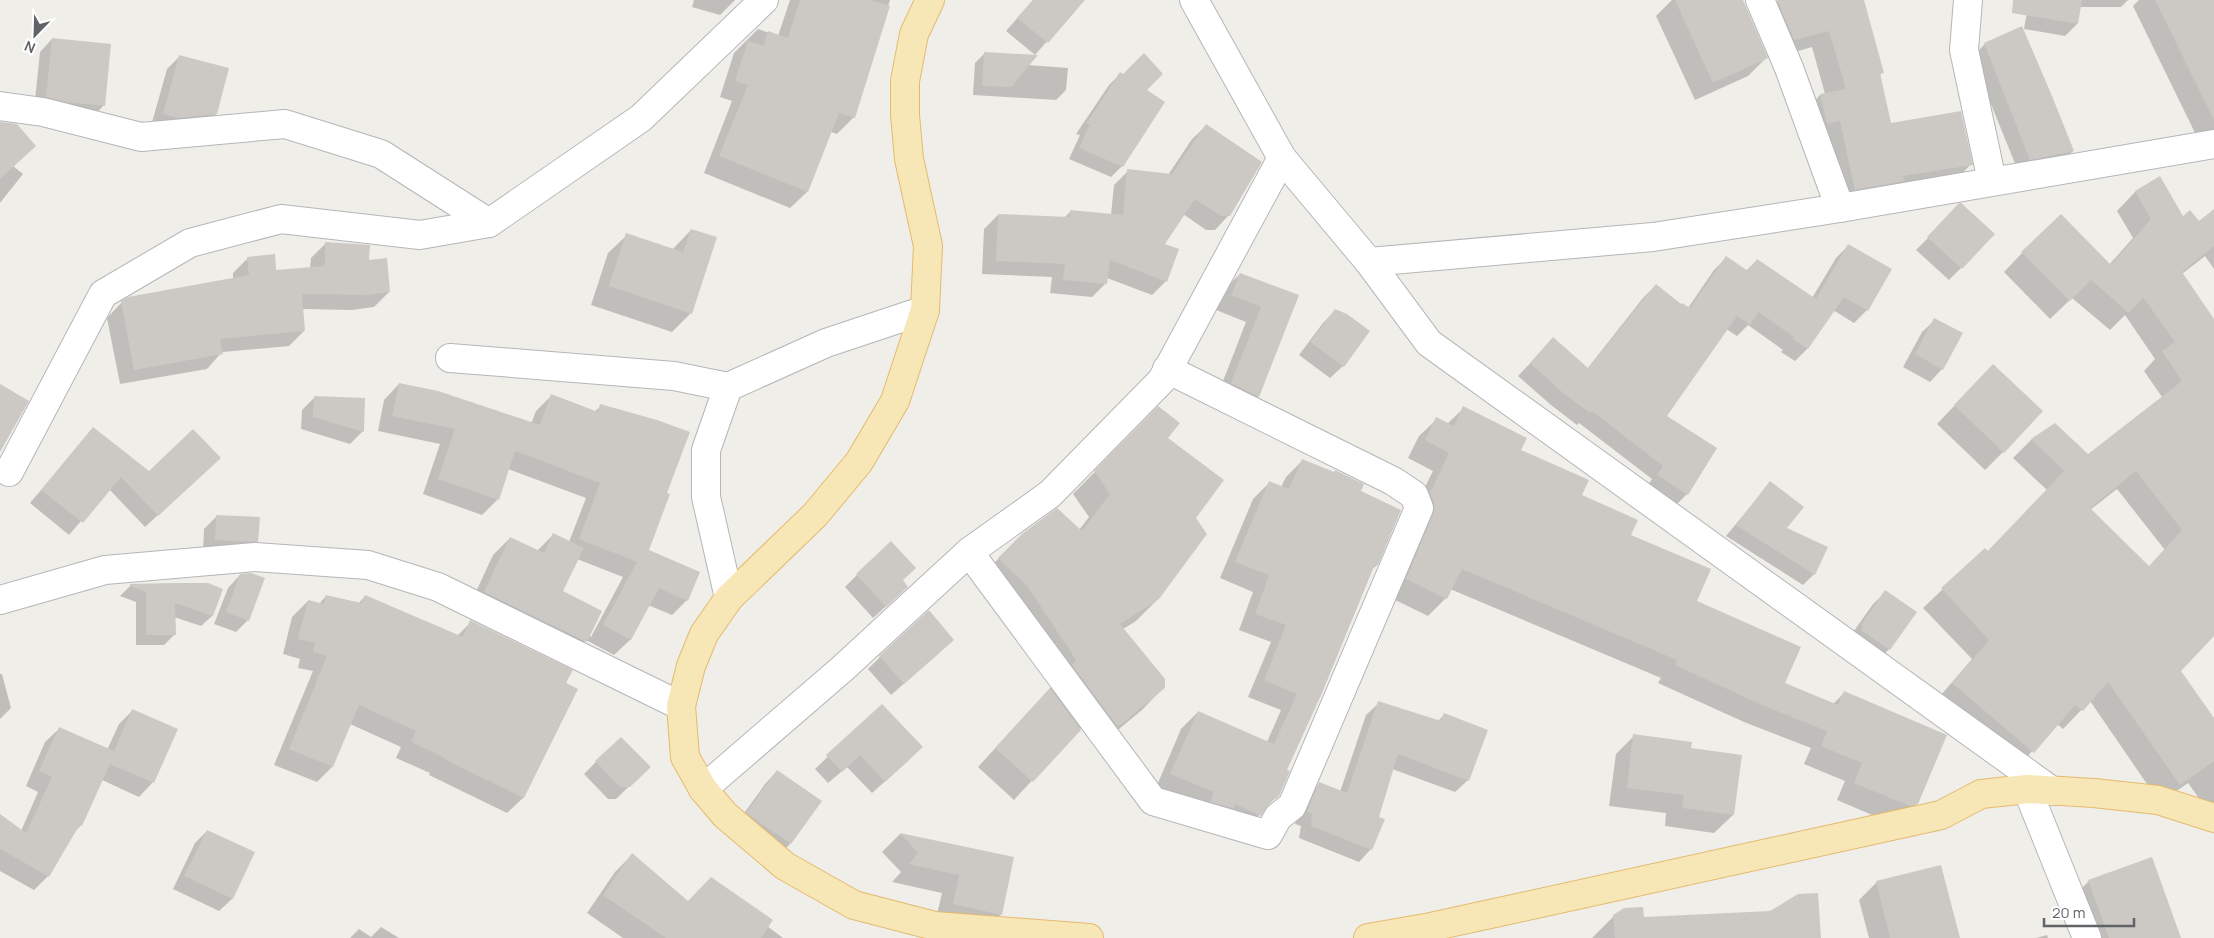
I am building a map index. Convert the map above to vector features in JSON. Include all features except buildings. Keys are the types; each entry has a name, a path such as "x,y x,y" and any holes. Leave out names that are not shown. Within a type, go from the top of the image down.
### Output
{"main road":[{"path":"930,0 914,34 905,80 905,116 909,159 928,246 925,310 895,402 859,462 814,515 729,598 704,634 690,666 681,706 685,757 703,789 725,815 784,866 854,905 933,932 1089,938"},
{"path":"1368,938 1431,927 1941,815 1981,794 2040,790 2158,800 2214,818"}],"street":[{"path":"9,472 103,294 190,243 281,219 420,235 489,223 641,118 764,0"},
{"path":"1194,0 1200,7 1282,158 1369,262 1429,343 2040,790 2087,938"},
{"path":"1760,0 1789,68 1840,208"},
{"path":"1968,0 1964,50 1992,181"},
{"path":"0,106 43,112 141,137 285,124 381,154 489,223"},
{"path":"1369,262 1653,237 1840,208 2214,144"},
{"path":"703,789 842,669 969,552 1050,494 1162,380 1282,158"},
{"path":"450,358 674,376 728,387 826,343 925,310"},
{"path":"969,552 1153,801 1268,835 1278,817 1292,806 1419,508 1414,495 1393,481 1167,369"},
{"path":"728,387 706,450 706,497 729,598"},
{"path":"0,600 105,570 255,557 368,565 438,587 681,706"}]}
